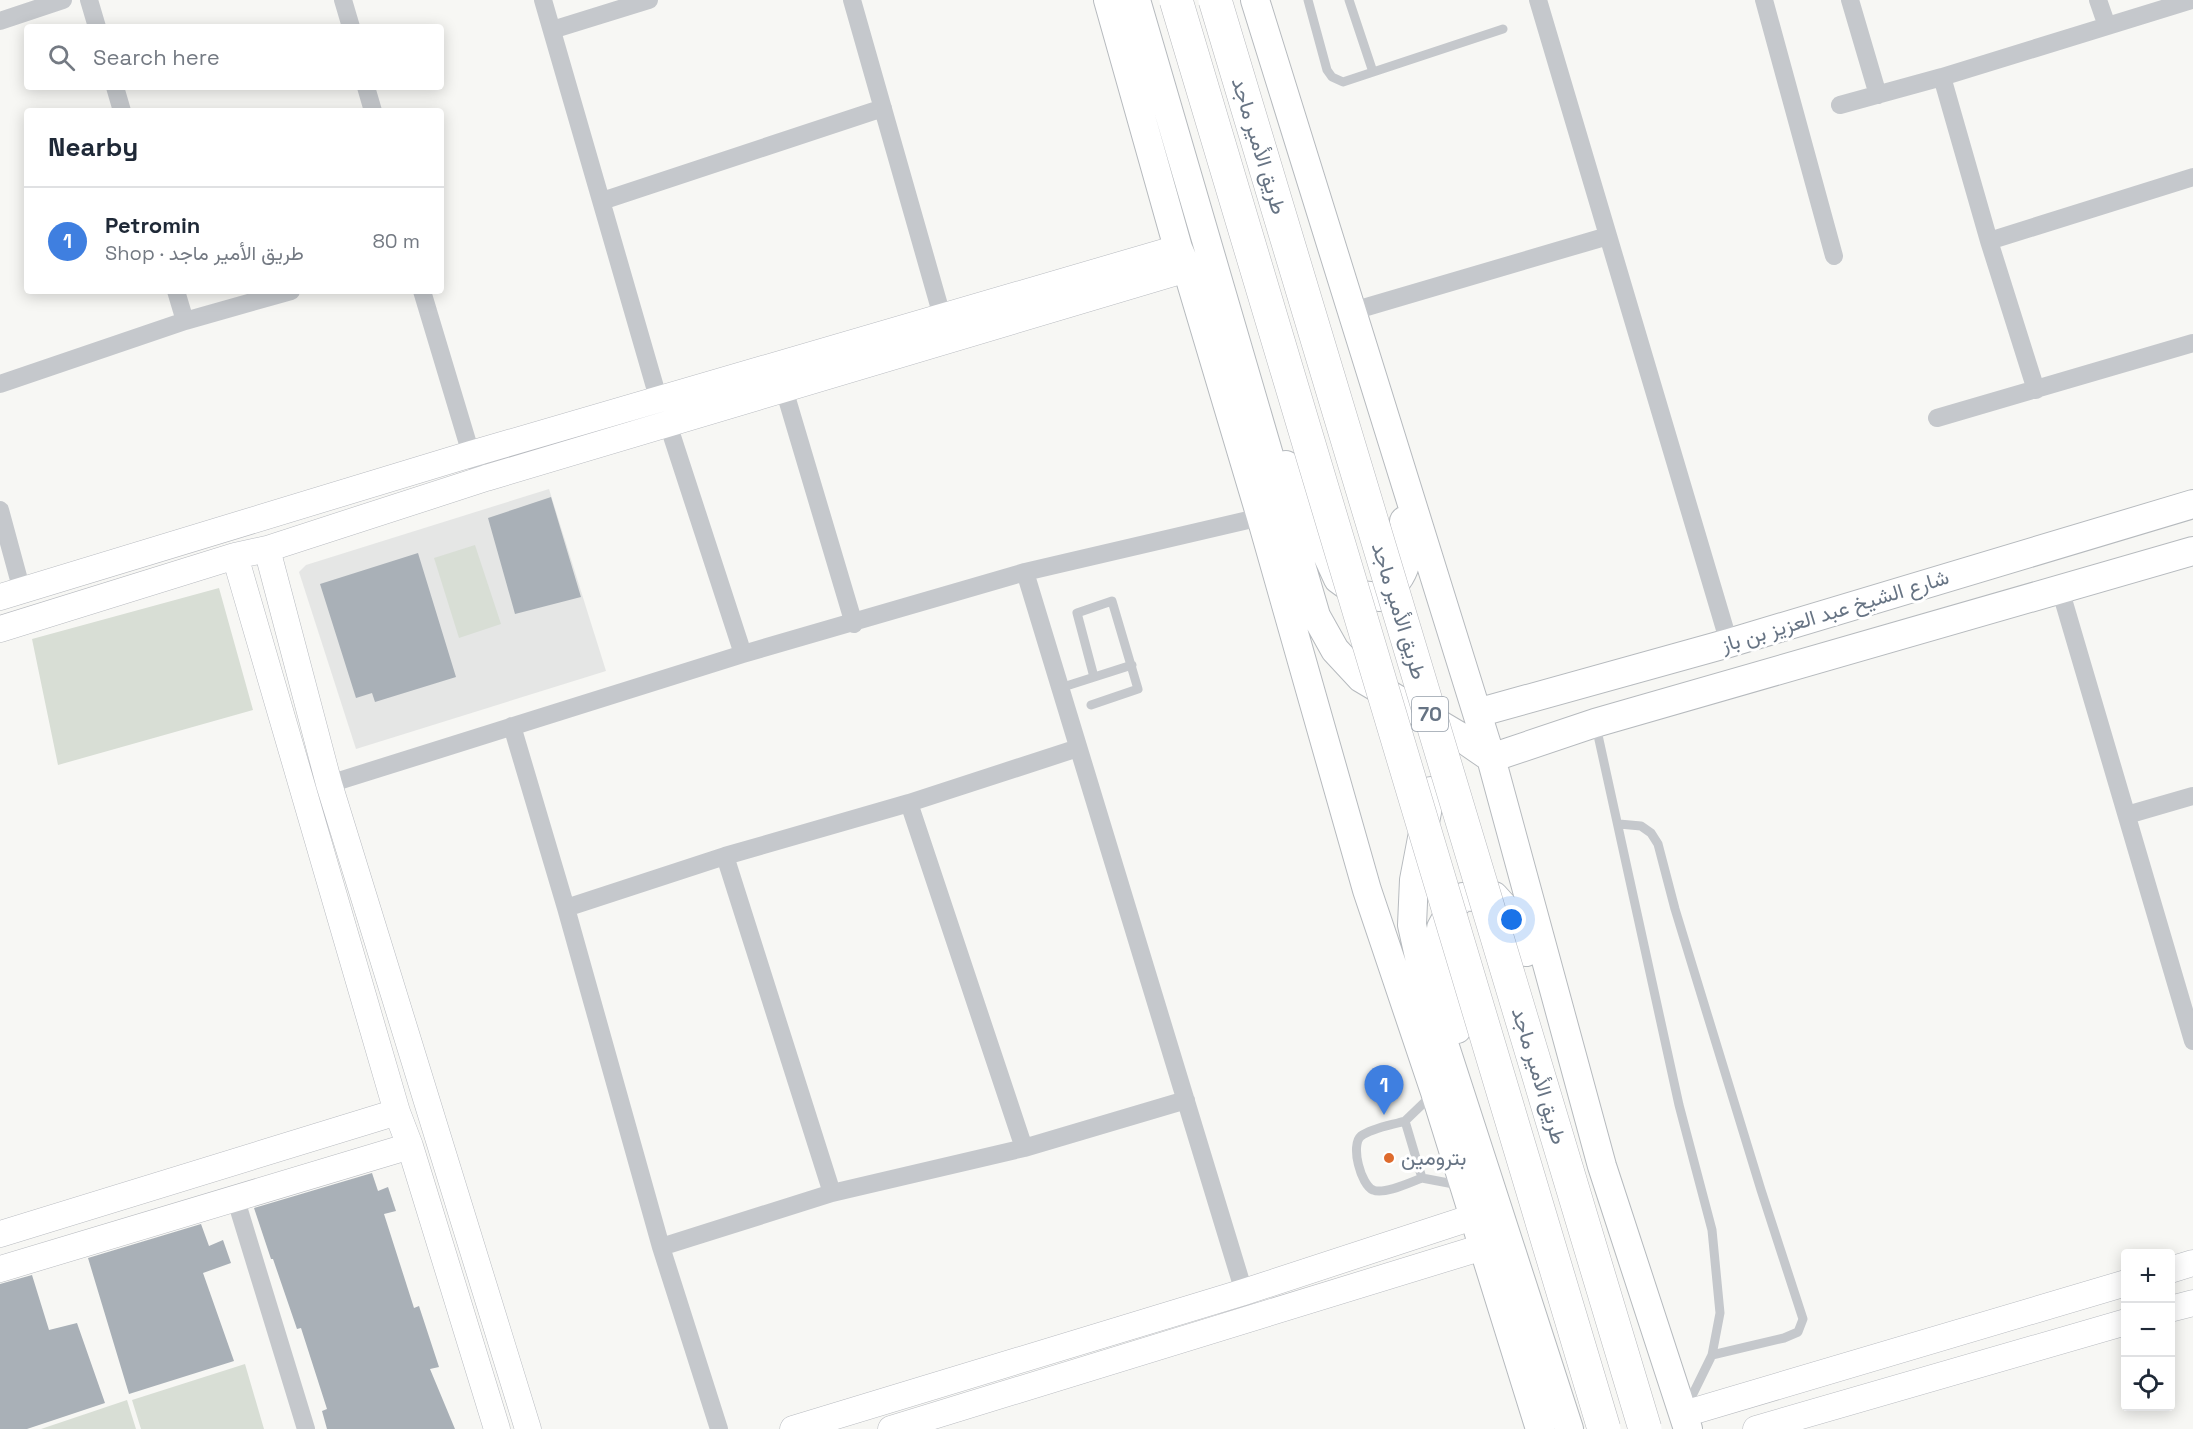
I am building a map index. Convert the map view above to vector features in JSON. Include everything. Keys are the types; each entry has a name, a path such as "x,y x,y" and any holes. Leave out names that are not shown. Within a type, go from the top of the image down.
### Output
{"highway":[{"name":"طريق الأمير ماجد","path":"1176,0 1604,1429"},
{"name":"طريق الأمير ماجد","path":"1215,0 1645,1429"}],"main road":[{"path":"1108,0 1261,517 1367,890 1435,1092 1540,1429"},
{"path":"1255,0 1491,758 1602,1166"},
{"path":"1138,8 1316,616 1335,650 1361,678 1459,736 1491,758"},
{"path":"1243,370 1338,579 1360,595 1380,597 1389,591 1399,578 1408,558 1408,541 1357,322"},
{"name":"شارع الشيخ عبد العزيز بن باز","path":"1477,713 1729,643 2193,504"},
{"name":"شارع الشيخ عبد العزيز بن باز","path":"1491,758 1595,723 2193,551"},
{"path":"1435,1092 1401,950 1398,902 1404,849 1459,736 1477,713"},
{"path":"1431,791 1414,880 1412,925 1426,988 1569,1429"},
{"path":"1491,1187 1442,964 1441,928 1453,906 1463,897 1494,896 1514,918 1602,1166 1686,1421"}],"street":[{"path":"0,21 63,0"},
{"path":"89,0 96,24"},
{"path":"343,0 350,24"},
{"path":"543,0 664,412 743,654"},
{"path":"552,30 649,0"},
{"path":"852,0 942,316"},
{"path":"1538,0 1729,643"},
{"path":"1764,0 1834,256"},
{"path":"1850,0 1878,95"},
{"path":"2098,0 2107,26"},
{"path":"1840,105 1942,77 2192,0"},
{"path":"1942,77 1989,241 2036,390"},
{"path":"116,90 121,108"},
{"path":"367,90 372,108"},
{"path":"602,201 883,108"},
{"path":"1989,241 2193,177"},
{"path":"1357,322 1608,236"},
{"path":"0,629 235,556 267,549 486,478 664,412 942,316 1183,258"},
{"path":"0,510 11,594 471,454 664,412 784,389 1183,258"},
{"path":"177,294 185,321"},
{"path":"0,384 185,321 280,294"},
{"path":"423,294 471,454 486,478"},
{"path":"1937,418 2193,344"},
{"path":"784,389 854,624"},
{"path":"329,784 743,654 854,624 1025,573 1261,517"},
{"path":"267,549 329,784 528,1429"},
{"path":"235,556 397,1112 410,1146 497,1429"},
{"path":"1025,573 1244,1292"},
{"path":"2060,589 2190,1020 2193,1041"},
{"path":"512,726 566,908 661,1247 719,1429"},
{"path":"566,908 725,856 909,803 1078,748"},
{"path":"2127,815 2193,796"},
{"path":"909,803 1024,1148"},
{"path":"725,856 832,1193"},
{"path":"661,1247 832,1193 1024,1148 1186,1100"},
{"path":"0,1234 397,1112"},
{"path":"0,1269 410,1146"},
{"path":"236,1197 306,1429"},
{"path":"793,1429 1244,1292 1473,1217"},
{"path":"891,1429 1483,1246"},
{"path":"2175,1268 2193,1263"},
{"path":"1686,1421 2121,1285"},
{"path":"458,1299 485,1291"},
{"path":"2175,1308 2193,1303"},
{"path":"1756,1429 2121,1323"},
{"path":"977,1374 986,1400"}],"lane":[{"path":"1308,0 1327,70 1332,77 1343,82 1503,29"},
{"path":"1349,0 1373,72"},
{"path":"1091,705 1138,689 1114,603 1109,601 1077,613 1094,677"},
{"path":"1060,688 1132,665"},
{"path":"1595,723 1679,1105 1712,1230 1720,1313 1712,1355 1686,1421"},
{"path":"1619,824 1641,826 1651,833 1658,844 1675,909 1764,1202 1803,1319 1797,1332 1784,1338 1712,1355"},
{"path":"1435,1092 1405,1121 1363,1135 1356,1141 1355,1152 1366,1184 1372,1190 1384,1191 1422,1178 1463,1185"},
{"path":"1405,1121 1422,1178"}],"shaded area":[{"path":"549,489 606,671 356,749 299,572 306,565"},
{"path":"475,545 501,624 459,638 434,558"},
{"path":"219,588 253,710 58,765 32,639"},
{"path":"245,1364 264,1429 141,1429 132,1400"},
{"path":"127,1400 136,1429 41,1429"}],"building":[{"path":"551,497 581,597 515,614 488,518"},
{"path":"418,553 456,677 375,702 372,693 356,698 320,584"},
{"path":"372,1173 378,1191 388,1187 396,1211 384,1214 414,1308 419,1306 439,1367 430,1369 455,1429 327,1429 322,1411 327,1409 301,1328 297,1329 254,1208"},
{"path":"201,1224 209,1246 223,1240 231,1263 203,1273 234,1361 129,1394 88,1258"},
{"path":"32,1275 49,1330 77,1323 105,1403 27,1429 0,1429 0,1284"}],"place":[{"name":"Petromin","path":"1384,1115"},
{"name":"بترومين","path":"1389,1158"}]}
